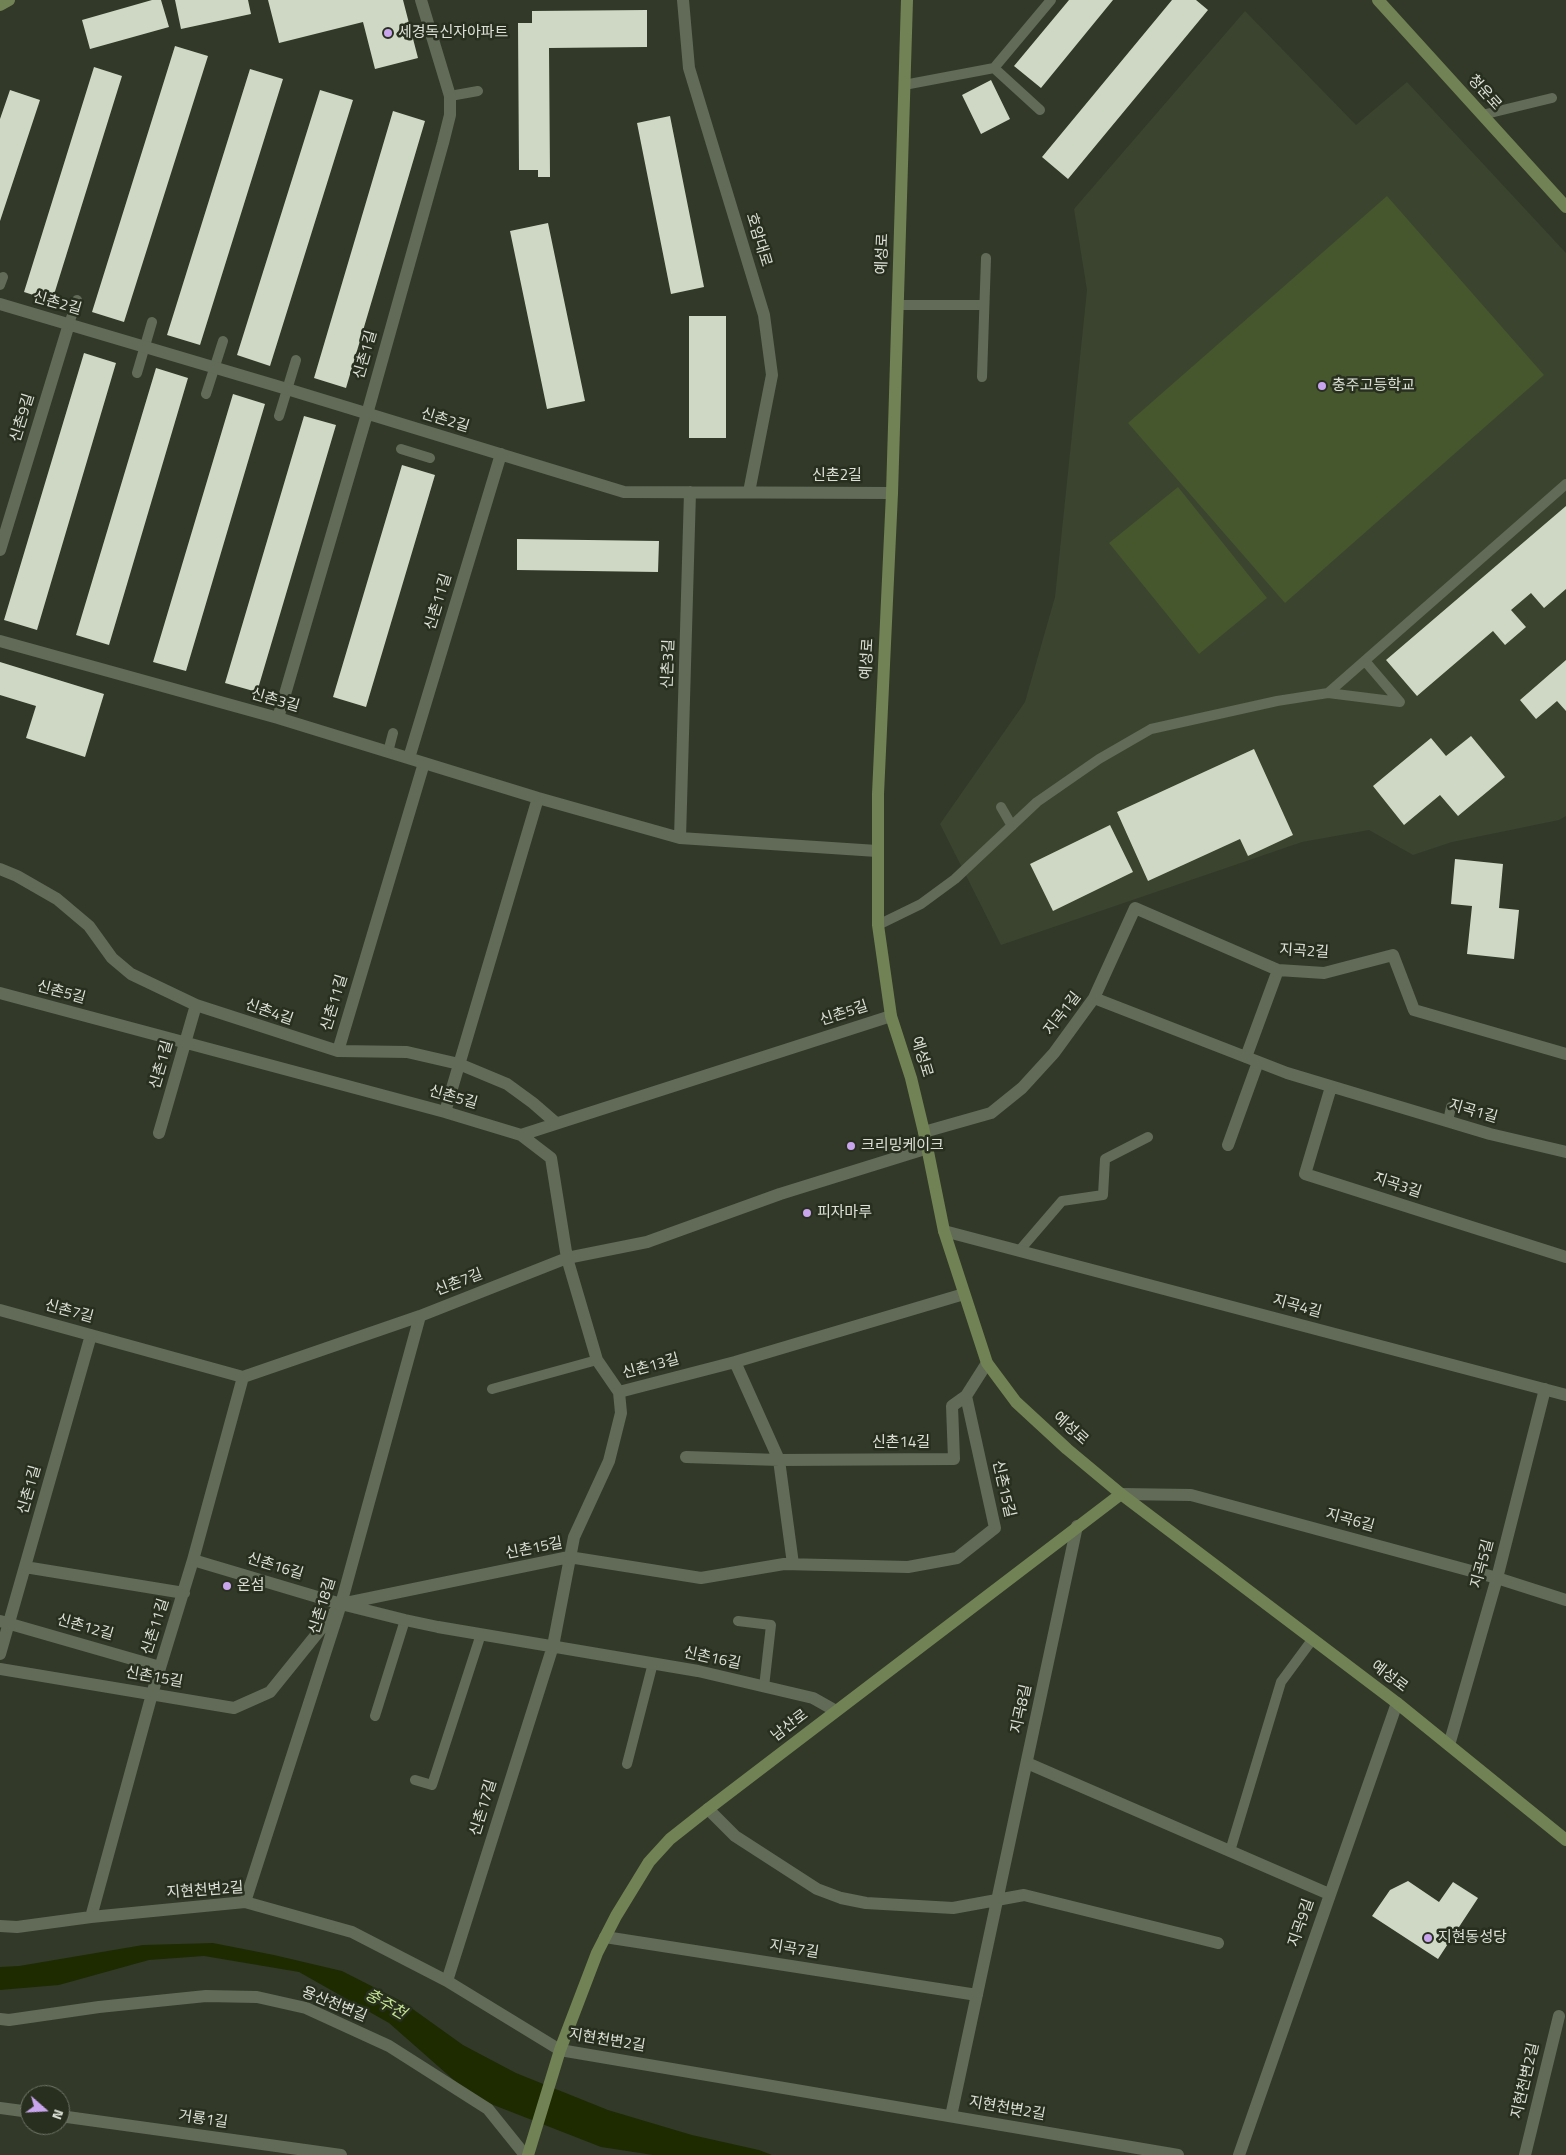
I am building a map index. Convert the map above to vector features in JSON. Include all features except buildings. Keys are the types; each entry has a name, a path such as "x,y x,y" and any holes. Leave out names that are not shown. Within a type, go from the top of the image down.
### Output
{"main road":[{"path":"0,5 9,0"},
{"name":"예성로","path":"907,0 892,492 877,851 878,925 891,1016 911,1078 928,1148 944,1231 987,1362 1016,1402 1067,1449 1121,1494 1397,1703 1566,1840"},
{"name":"청운로","path":"1378,0 1566,207"},
{"name":"남산로","path":"526,2155 581,1992 605,1937 649,1862 670,1839 708,1809 1121,1494"}],"street":[{"name":"신촌1길","path":"278,718 367,414 444,143 450,115 450,96 421,0"},
{"name":"호암대로","path":"683,0 689,68 764,316 772,375 749,492"},
{"name":"신촌2길","path":"0,304 624,492 892,492"},
{"name":"신촌9길","path":"0,550 69,324"},
{"name":"신촌11길","path":"409,758 501,454"},
{"name":"신촌3길","path":"680,838 690,492"},
{"name":"신촌3길","path":"0,640 278,718 538,798 680,838 877,851"},
{"name":"신촌11길","path":"338,1051 424,763"},
{"path":"445,1112 538,798"},
{"name":"신촌4길","path":"0,869 17,876 57,899 89,926 112,958 131,974 196,1005 338,1051 407,1052 459,1064 507,1084 556,1123"},
{"name":"지곡2길","path":"1094,998 1135,908 1278,970 1324,973 1393,955 1414,1010 1566,1054"},
{"path":"1228,1145 1278,970"},
{"name":"신촌5길","path":"0,993 445,1112 521,1135 891,1016"},
{"name":"지곡1길","path":"924,1132 991,1113 1022,1088 1054,1053 1094,998 1252,1060 1331,1087 1448,1121 1566,1152"},
{"name":"신촌1길","path":"159,1133 196,1005"},
{"name":"지곡3길","path":"1331,1087 1305,1174 1566,1257"},
{"name":"신촌13길","path":"521,1135 551,1158 567,1258 597,1360 619,1392 735,1362 964,1294"},
{"name":"신촌7길","path":"0,1310 244,1377 420,1316 567,1258 647,1242 780,1194 928,1148"},
{"name":"지곡4길","path":"944,1231 1566,1395"},
{"name":"신촌18길","path":"245,1902 341,1604 420,1316"},
{"name":"신촌1길","path":"0,1654 4,1622 25,1566 92,1335"},
{"path":"735,1362 779,1460 793,1564"},
{"path":"966,1396 987,1362"},
{"name":"신촌11길","path":"91,1917 152,1694 184,1593 244,1377"},
{"name":"지곡5길","path":"1449,1745 1497,1578 1545,1390"},
{"name":"신촌17길","path":"447,1981 553,1646 574,1537 609,1462 621,1413 619,1392"},
{"name":"신촌15길","path":"0,1668 234,1708 270,1692 341,1604 569,1557 701,1578 784,1564 908,1568 957,1558 995,1528 966,1396"},
{"name":"신촌14길","path":"686,1457 779,1460 954,1459 952,1406 966,1396"},
{"name":"지곡6길","path":"1121,1494 1191,1495 1497,1578 1566,1600"},
{"name":"지곡8길","path":"951,2116 1077,1526"},
{"name":"신촌16길","path":"193,1560 341,1604 405,1620 698,1671 813,1698 836,1711"},
{"path":"25,1566 184,1593"},
{"name":"신촌12길","path":"4,1622 160,1667"},
{"name":"지곡9길","path":"1240,2155 1329,1894 1397,1703"},
{"path":"1027,1763 1329,1894"},
{"path":"708,1809 735,1836 817,1889 841,1898 866,1903 953,1908 998,1898 1024,1895 1218,1943"},
{"name":"지현천변2길","path":"0,1926 18,1927 91,1917 245,1902 352,1932 447,1981 560,2050 1178,2155"},
{"name":"지곡7길","path":"605,1937 977,1995"},
{"name":"용산천변길","path":"0,2020 98,2007 206,1996 257,1997 306,2008 389,2046 488,2110 526,2155"},
{"name":"지현천변2길","path":"1525,2155 1558,2016"},
{"path":"0,2108 20,2111"},
{"name":"거룡1길","path":"70,2117 341,2155"}],"lane":[{"path":"904,85 994,68 1052,0"},
{"path":"994,68 1040,110"},
{"path":"450,96 478,91"},
{"path":"1482,115 1552,98"},
{"path":"982,377 986,258"},
{"path":"69,324 77,300"},
{"path":"898,305 984,305"},
{"path":"137,373 152,322"},
{"path":"206,394 222,341"},
{"path":"279,416 296,360"},
{"path":"401,449 430,458"},
{"path":"1328,693 1566,484"},
{"path":"878,925 921,904 955,879 1038,802 1091,764 1151,728 1277,701 1328,693 1400,702 1365,661"},
{"path":"388,752 393,733"},
{"path":"1001,807 1012,826"},
{"path":"1448,1121 1451,1107"},
{"path":"1019,1250 1062,1201 1103,1195 1105,1159 1148,1137"},
{"path":"492,1389 597,1360"},
{"path":"375,1716 405,1620"},
{"path":"738,1621 771,1625 764,1687"},
{"path":"415,1780 432,1785 480,1634"},
{"path":"1230,1851 1281,1682 1312,1640"},
{"path":"627,1764 653,1663"}],"shaded area":[{"name":"충주고등학교","path":"1245,11 1356,125 1407,82 1566,253 1566,816 1559,820 1452,842 1413,855 1369,830 1302,842 1001,945 940,824 1025,702 1055,597 1087,290 1074,209"},
{"path":"1387,196 1544,375 1285,603 1128,423"},
{"path":"1178,487 1267,598 1199,654 1109,543"}],"water":[{"name":"충주천","path":"213,1943 342,1971 403,2002 463,2045 516,2073 608,2110 692,2135 759,2150 772,2155 653,2155 601,2147 473,2097 389,2023 299,1972 204,1956 149,1960 59,1985 0,1990 0,1967 19,1966 143,1945"}],"place":[{"name":"세경독신자아파트","path":"388,33"},
{"name":"충주고등학교","path":"1322,386"},
{"name":"크리밍케이크","path":"851,1146"},
{"name":"피자마루","path":"807,1213"},
{"name":"온섬","path":"227,1586"},
{"name":"지현동성당","path":"1428,1938"}]}
